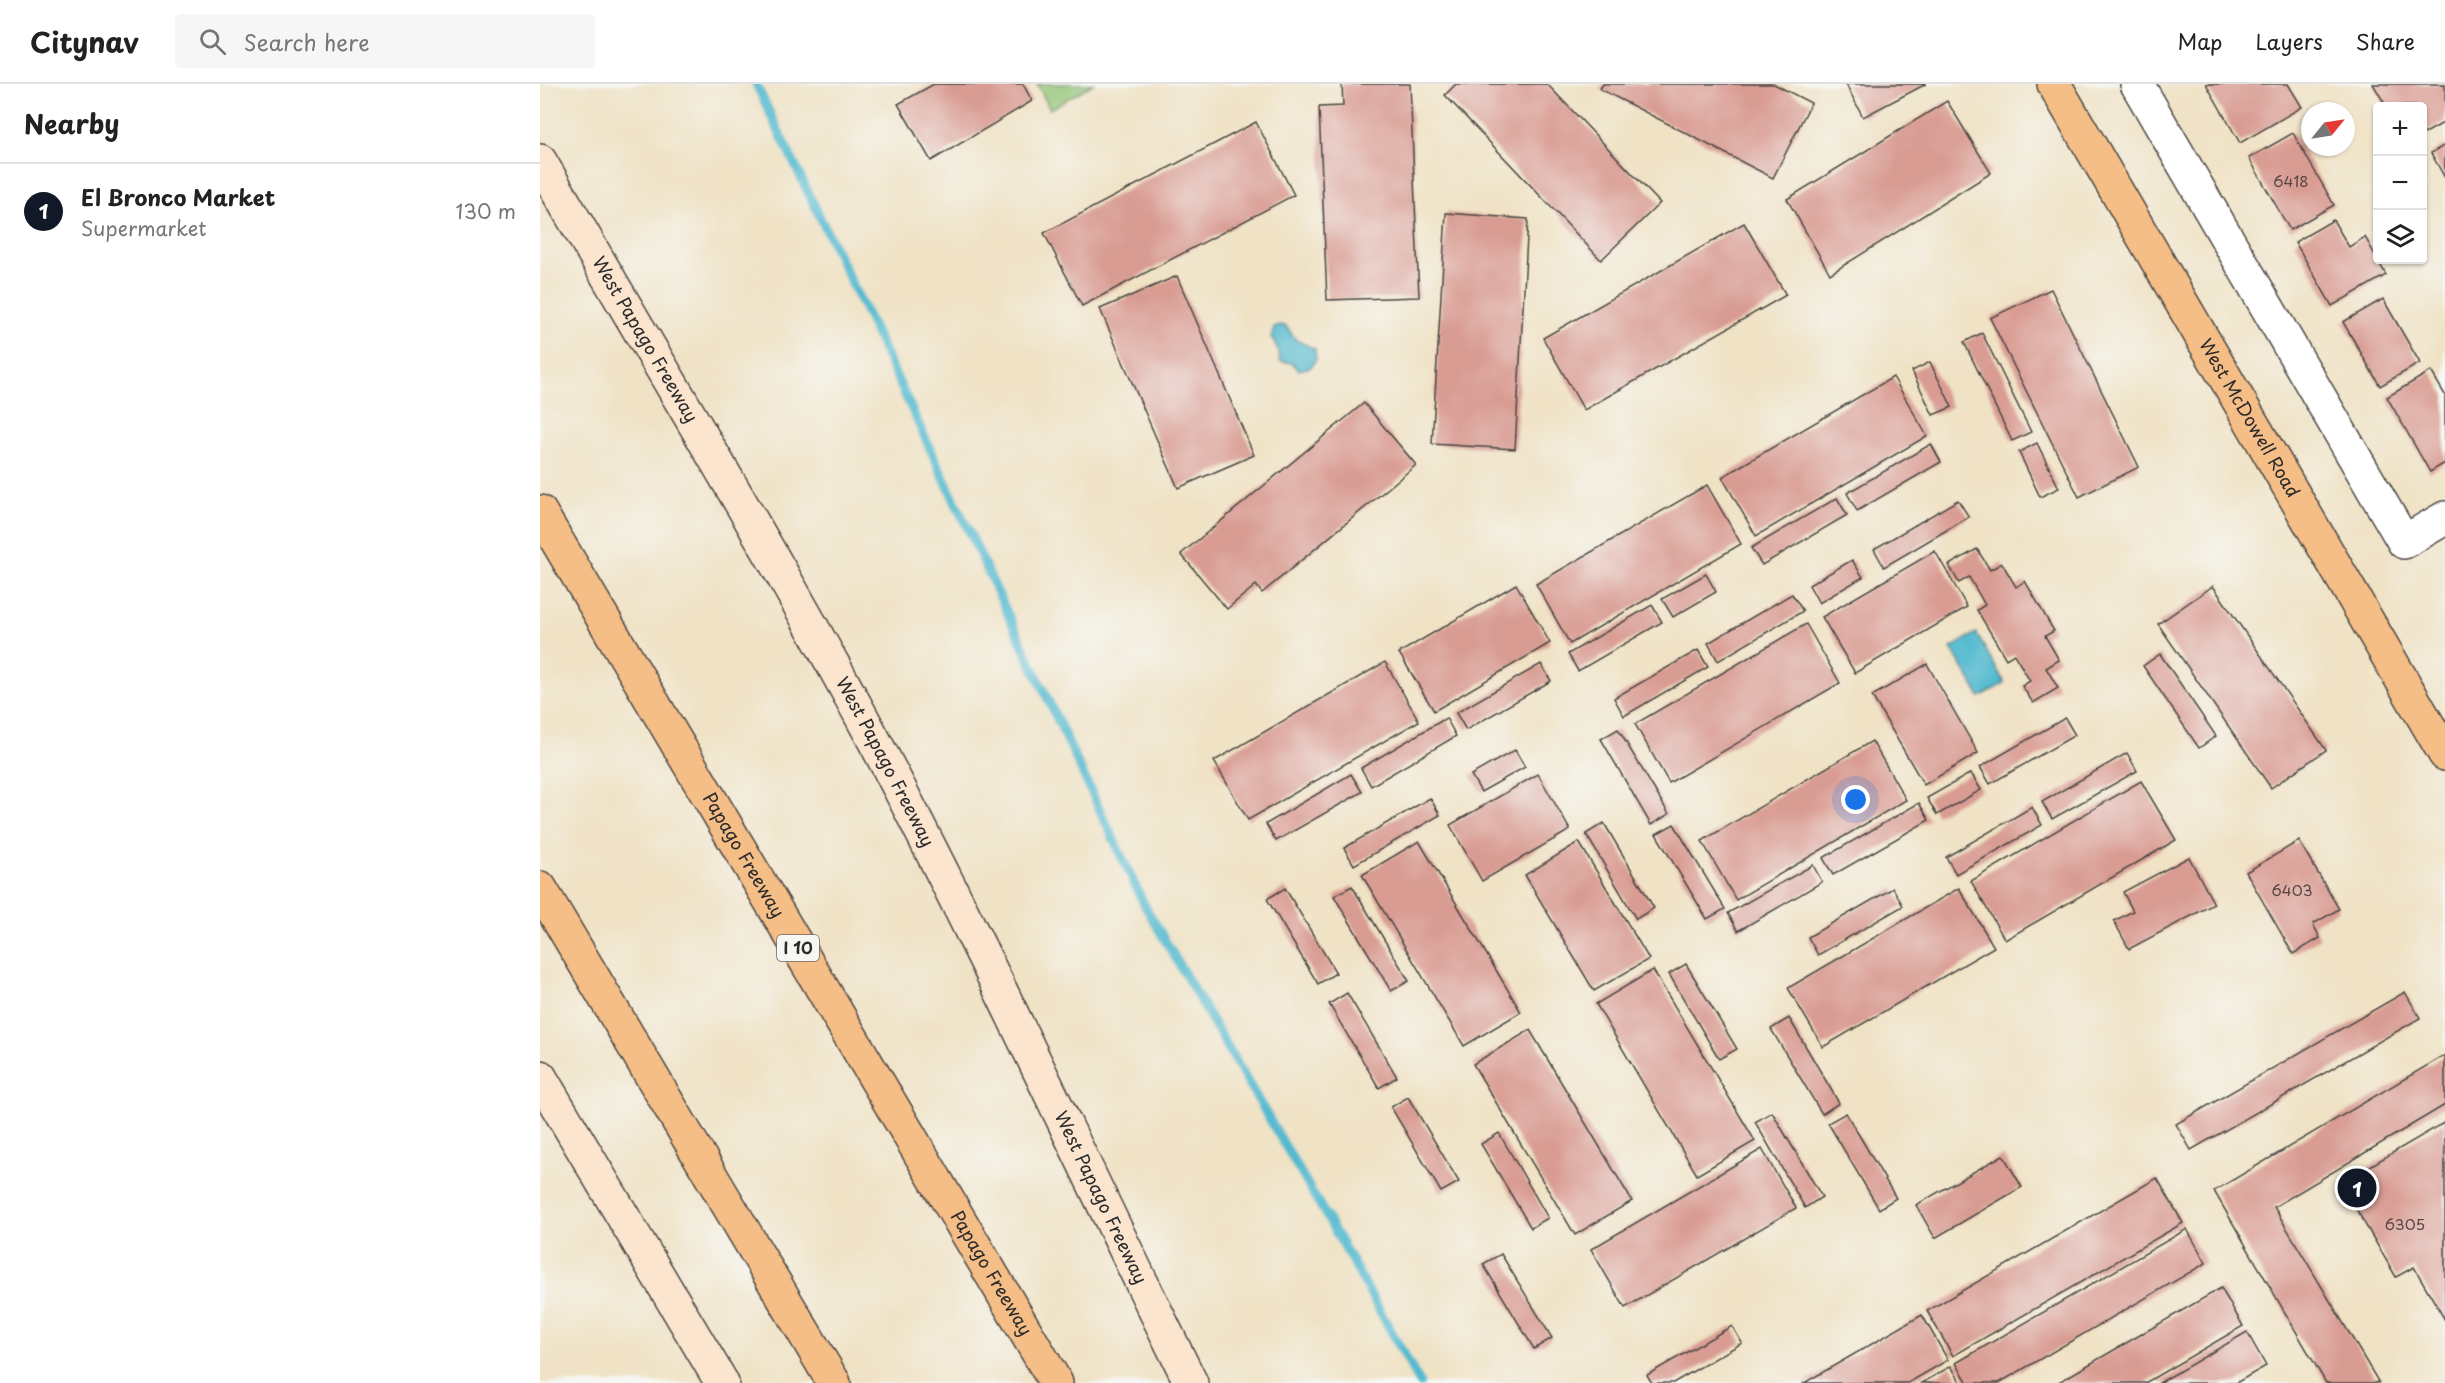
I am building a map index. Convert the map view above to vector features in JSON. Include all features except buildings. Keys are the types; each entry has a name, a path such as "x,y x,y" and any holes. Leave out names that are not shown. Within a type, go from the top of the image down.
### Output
{"main road":[{"name":"West McDowell Road","path":"2054,84 2445,754"},
{"name":"West Papago Freeway","path":"540,161 766,545 874,741 959,908 1191,1383"},
{"name":"Papago Freeway","path":"540,512 1056,1383"},
{"path":"540,888 834,1383"},
{"path":"540,1077 722,1383"}],"street":[{"path":"2137,84 2404,542 2445,518"}],"green space":[{"path":"1037,84 1093,84 1050,109"}],"water":[{"path":"1286,326 1296,340 1315,349 1316,359 1311,367 1299,370 1292,363 1280,361 1277,347 1271,337 1274,327"},
{"path":"1976,633 2005,683 1980,697 1951,648"}],"waterway":[{"path":"756,84 882,346 1145,906 1343,1245 1420,1383"}],"place":[{"name":"El Bronco Market","path":"2357,1188"}]}
